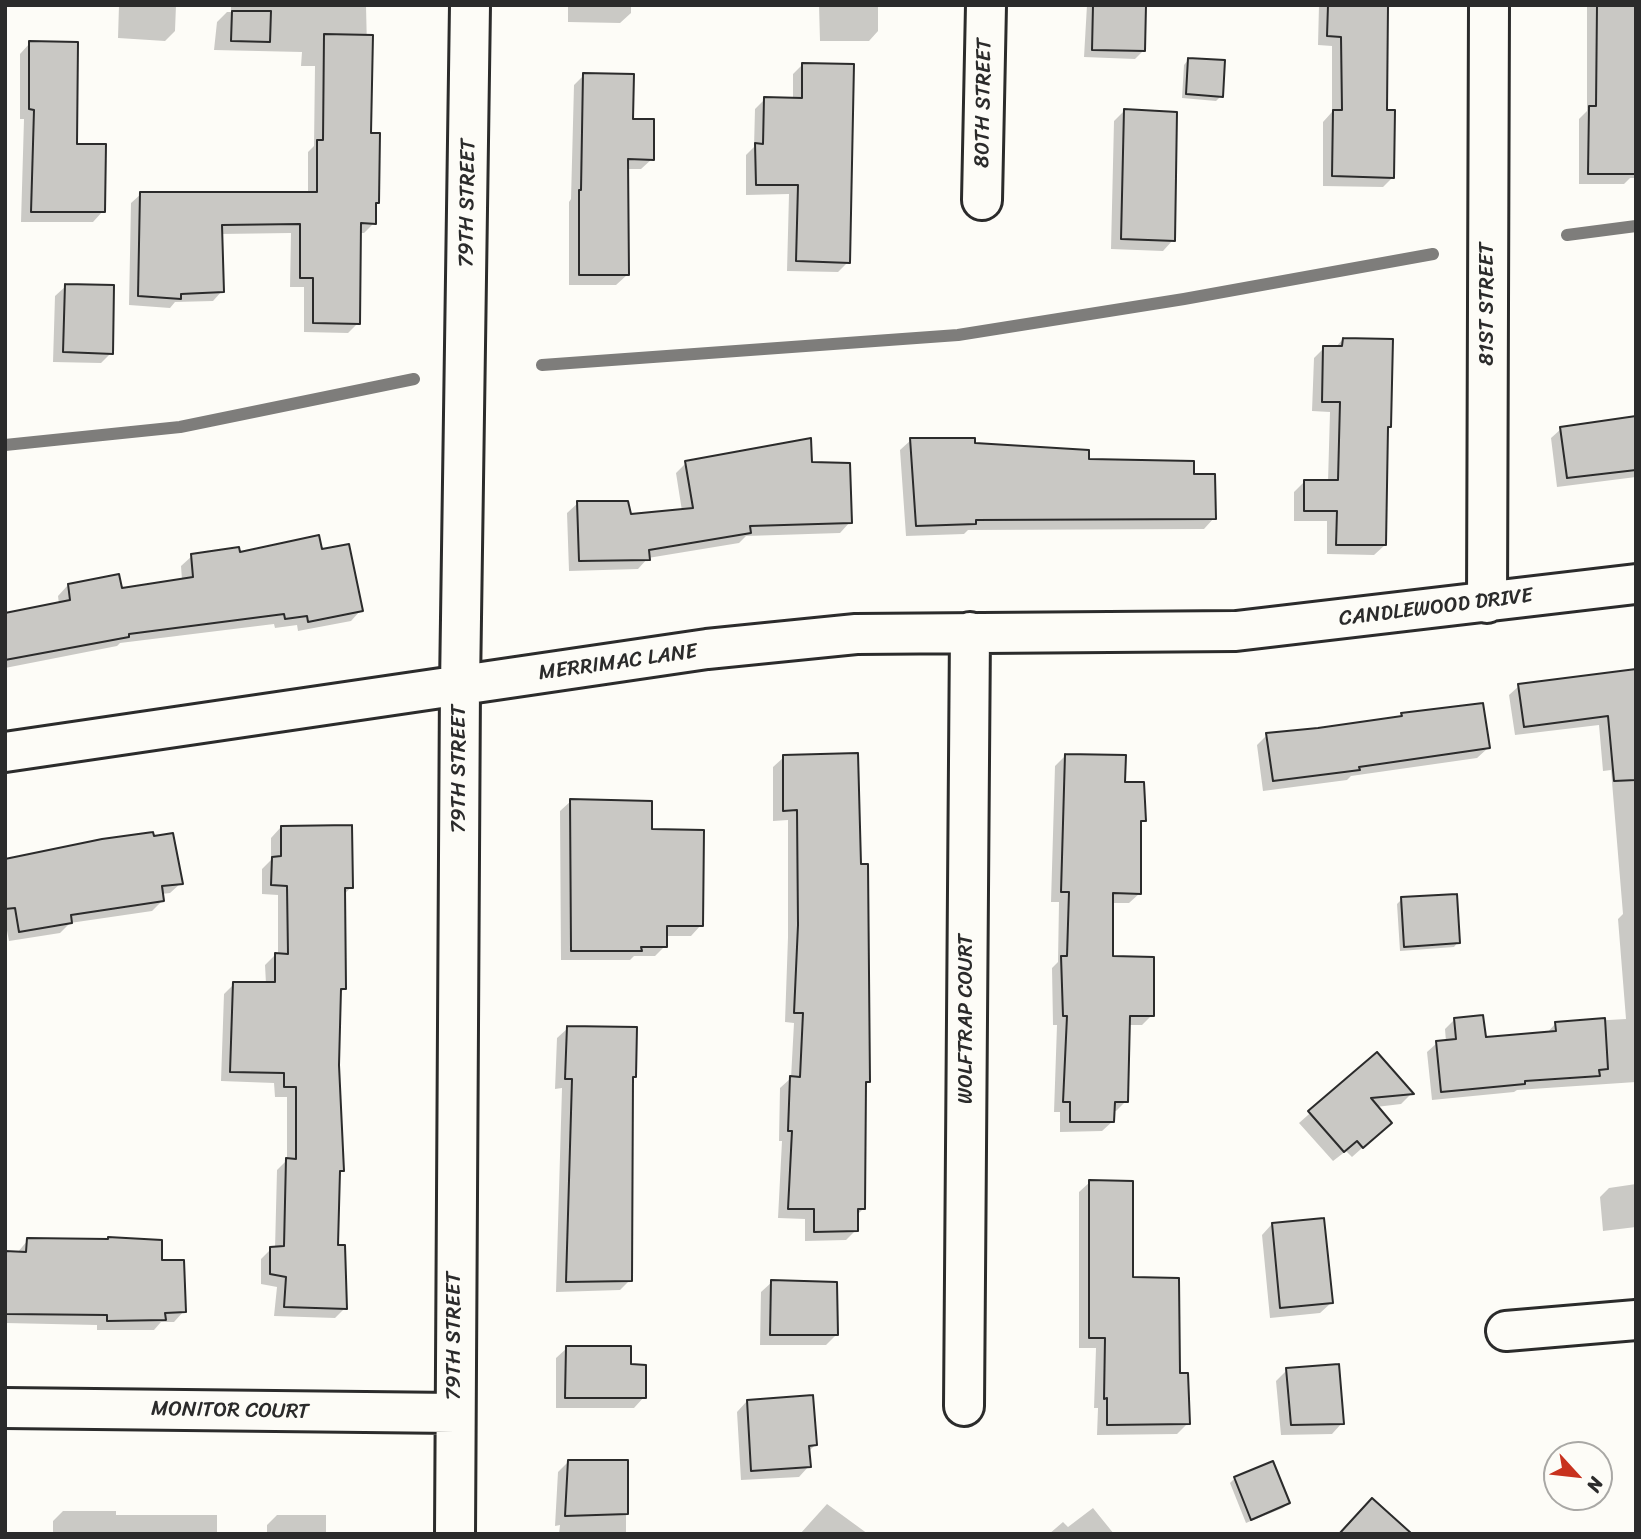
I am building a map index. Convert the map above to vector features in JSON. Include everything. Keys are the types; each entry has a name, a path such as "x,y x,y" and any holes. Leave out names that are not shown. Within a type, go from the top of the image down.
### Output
{"street":[{"name":"79TH STREET","path":"455,1534 460,686 470,5"},
{"name":"80TH STREET","path":"982,200 986,5"},
{"name":"81ST STREET","path":"1487,603 1489,5"},
{"name":"CANDLEWOOD DRIVE","path":"1236,631 1636,584"},
{"name":"MERRIMAC LANE","path":"5,752 734,646 856,634 1236,631"},
{"name":"WOLFTRAP COURT","path":"964,1406 970,632"},
{"path":"1506,1331 1636,1320"},
{"name":"MONITOR COURT","path":"5,1408 455,1413"}],"building":[{"path":"1093,5 1146,5 1145,51 1092,50"},
{"path":"1328,5 1388,5 1387,110 1395,110 1394,178 1332,176 1333,110 1342,110 1341,37 1327,36"},
{"path":"1597,5 1636,5 1636,174 1588,174 1589,106 1596,106"},
{"path":"232,11 271,11 270,42 231,41"},
{"path":"324,34 373,35 371,133 380,133 379,203 376,203 376,224 361,223 360,324 313,323 313,278 300,278 300,224 222,225 224,292 181,294 181,299 138,296 140,192 317,192 317,140 323,140"},
{"path":"29,41 78,42 77,144 106,144 105,212 31,212 34,110 29,109"},
{"path":"1188,58 1225,60 1223,97 1186,94"},
{"path":"802,63 854,64 850,263 796,261 798,185 756,185 755,143 763,144 764,97 802,98"},
{"path":"583,73 634,74 633,119 654,119 654,160 628,159 629,275 579,275"},
{"path":"1124,109 1177,112 1175,241 1121,239"},
{"path":"65,284 114,285 113,354 63,352"},
{"path":"1343,338 1393,339 1386,545 1336,545 1337,511 1304,511 1304,480 1338,480 1340,402 1322,402 1323,346 1342,346"},
{"path":"1636,416 1636,470 1567,478 1560,427"},
{"path":"811,438 812,462 850,463 852,523 750,526 751,533 649,550 650,560 579,561 577,501 628,501 631,514 693,508 685,461"},
{"path":"910,438 975,438 975,443 1089,450 1089,459 1194,461 1194,474 1215,474 1216,519 976,520 976,524 916,526"},
{"path":"319,535 322,549 349,544 363,611 308,622 307,616 285,619 284,614 129,634 129,637 5,660 5,613 70,600 68,584 119,574 122,588 193,577 191,554 239,547 240,552"},
{"path":"1636,669 1636,780 1614,781 1608,716 1524,727 1518,684"},
{"path":"1483,703 1490,748 1359,767 1360,770 1273,781 1266,733 1318,728 1402,716 1401,713"},
{"path":"858,753 861,864 868,864 870,1082 866,1082 865,1209 858,1209 858,1231 814,1232 814,1209 788,1209 792,1131 788,1131 790,1076 800,1077 803,1013 794,1013 798,925 797,810 783,811 783,755"},
{"path":"1065,754 1126,755 1125,782 1144,782 1146,821 1141,821 1141,894 1113,893 1113,956 1154,957 1154,1016 1130,1016 1128,1102 1115,1102 1114,1122 1070,1122 1070,1102 1063,1102 1067,1016 1063,1016 1061,956 1067,956 1069,892 1061,892"},
{"path":"570,799 652,801 652,829 704,830 703,926 667,926 667,947 641,947 642,951 571,951"},
{"path":"352,825 353,888 345,888 346,989 341,989 339,1065 344,1171 340,1171 338,1245 345,1245 347,1309 284,1307 286,1277 270,1274 270,1247 284,1246 286,1158 296,1159 296,1087 284,1087 284,1073 230,1072 233,982 275,982 275,953 288,954 287,886 271,885 272,857 281,856 281,826"},
{"path":"153,832 154,836 173,833 183,884 162,886 164,901 71,915 72,923 19,932 15,908 5,909 5,859 102,839"},
{"path":"1457,894 1460,943 1404,947 1401,897"},
{"path":"1483,1015 1486,1037 1556,1031 1555,1022 1605,1018 1608,1069 1599,1070 1600,1076 1525,1081 1525,1084 1441,1092 1436,1041 1456,1039 1454,1018"},
{"path":"567,1026 637,1027 636,1077 633,1077 632,1281 566,1282 572,1079 565,1079"},
{"path":"1377,1052 1414,1094 1371,1098 1392,1123 1363,1148 1357,1141 1344,1152 1308,1111"},
{"path":"1089,1180 1133,1181 1133,1277 1179,1278 1180,1373 1188,1373 1190,1424 1107,1425 1107,1398 1104,1399 1105,1338 1089,1338"},
{"path":"1324,1218 1333,1303 1280,1308 1272,1223"},
{"path":"108,1237 162,1240 162,1260 184,1260 186,1312 165,1313 166,1320 107,1321 107,1315 5,1314 5,1251 26,1252 27,1238"},
{"path":"771,1280 837,1282 838,1335 770,1335"},
{"path":"566,1346 631,1346 631,1364 646,1365 646,1398 565,1398"},
{"path":"1339,1364 1344,1424 1291,1425 1286,1368"},
{"path":"813,1395 817,1445 809,1446 811,1467 751,1471 747,1400"},
{"path":"568,1460 628,1460 628,1514 565,1516"},
{"path":"1273,1461 1290,1503 1251,1520 1234,1477"},
{"path":"1372,1498 1412,1534 1339,1534"}],"waterway":[{"path":"1567,235 1636,226"},
{"path":"542,365 958,335 1184,299 1433,254"},
{"path":"5,445 180,427 414,379"}]}
